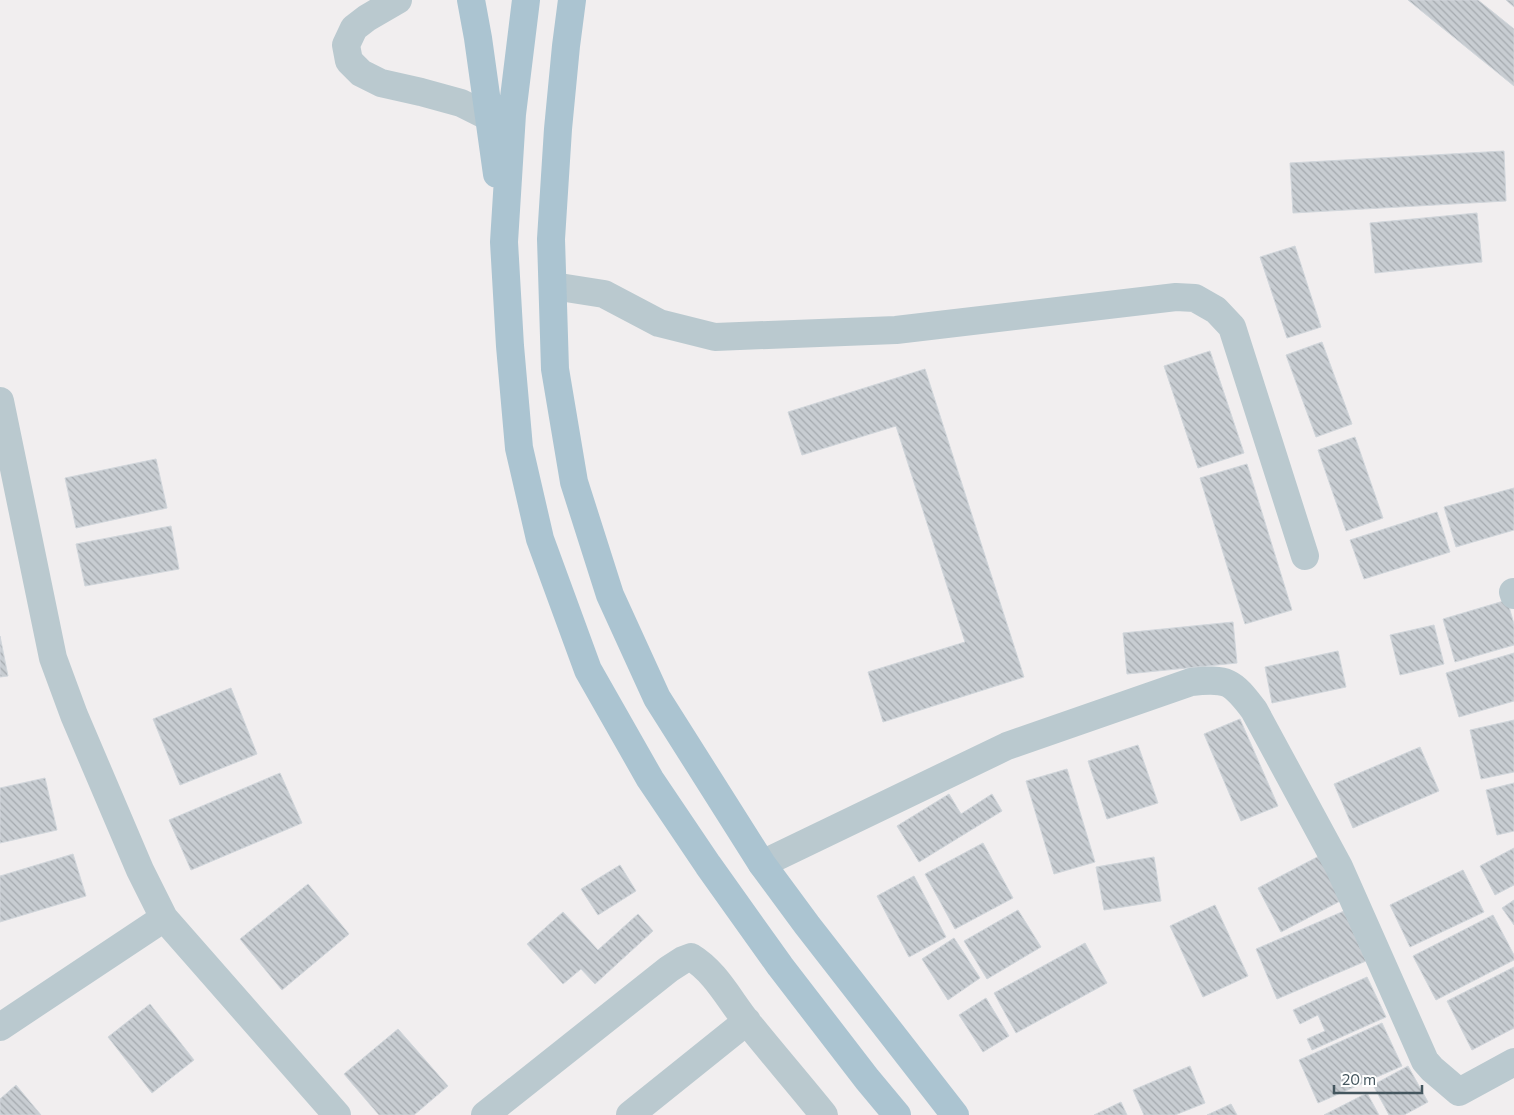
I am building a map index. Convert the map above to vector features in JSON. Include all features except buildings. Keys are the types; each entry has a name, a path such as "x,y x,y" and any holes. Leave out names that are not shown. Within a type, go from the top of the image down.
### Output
{"main road":[{"path":"471,0 505,233"},
{"path":"526,0 512,114 504,242 510,346 520,448 540,539 588,670 650,779 708,865 786,973 897,1115"},
{"path":"572,0 558,128 551,239 555,369 574,482 610,595 657,698 762,864 807,925 955,1115"}],"street":[{"path":"398,0 354,28 346,45 349,61 361,73 381,83 461,103 489,117"},
{"path":"553,286 604,294 659,323 715,337 896,330 1176,297 1195,298 1216,310 1232,327 1305,556"},
{"path":"0,404 53,658 74,715 140,870 164,918 337,1115"},
{"path":"762,864 1007,746 1191,682 1210,680 1230,683 1243,695 1254,710 1339,868 1426,1061 1432,1069 1459,1092 1514,1062"},
{"path":"0,1027 164,918"},
{"path":"485,1115 669,969 691,957 715,978 747,1022 824,1115"},
{"path":"630,1115 747,1022"}]}
